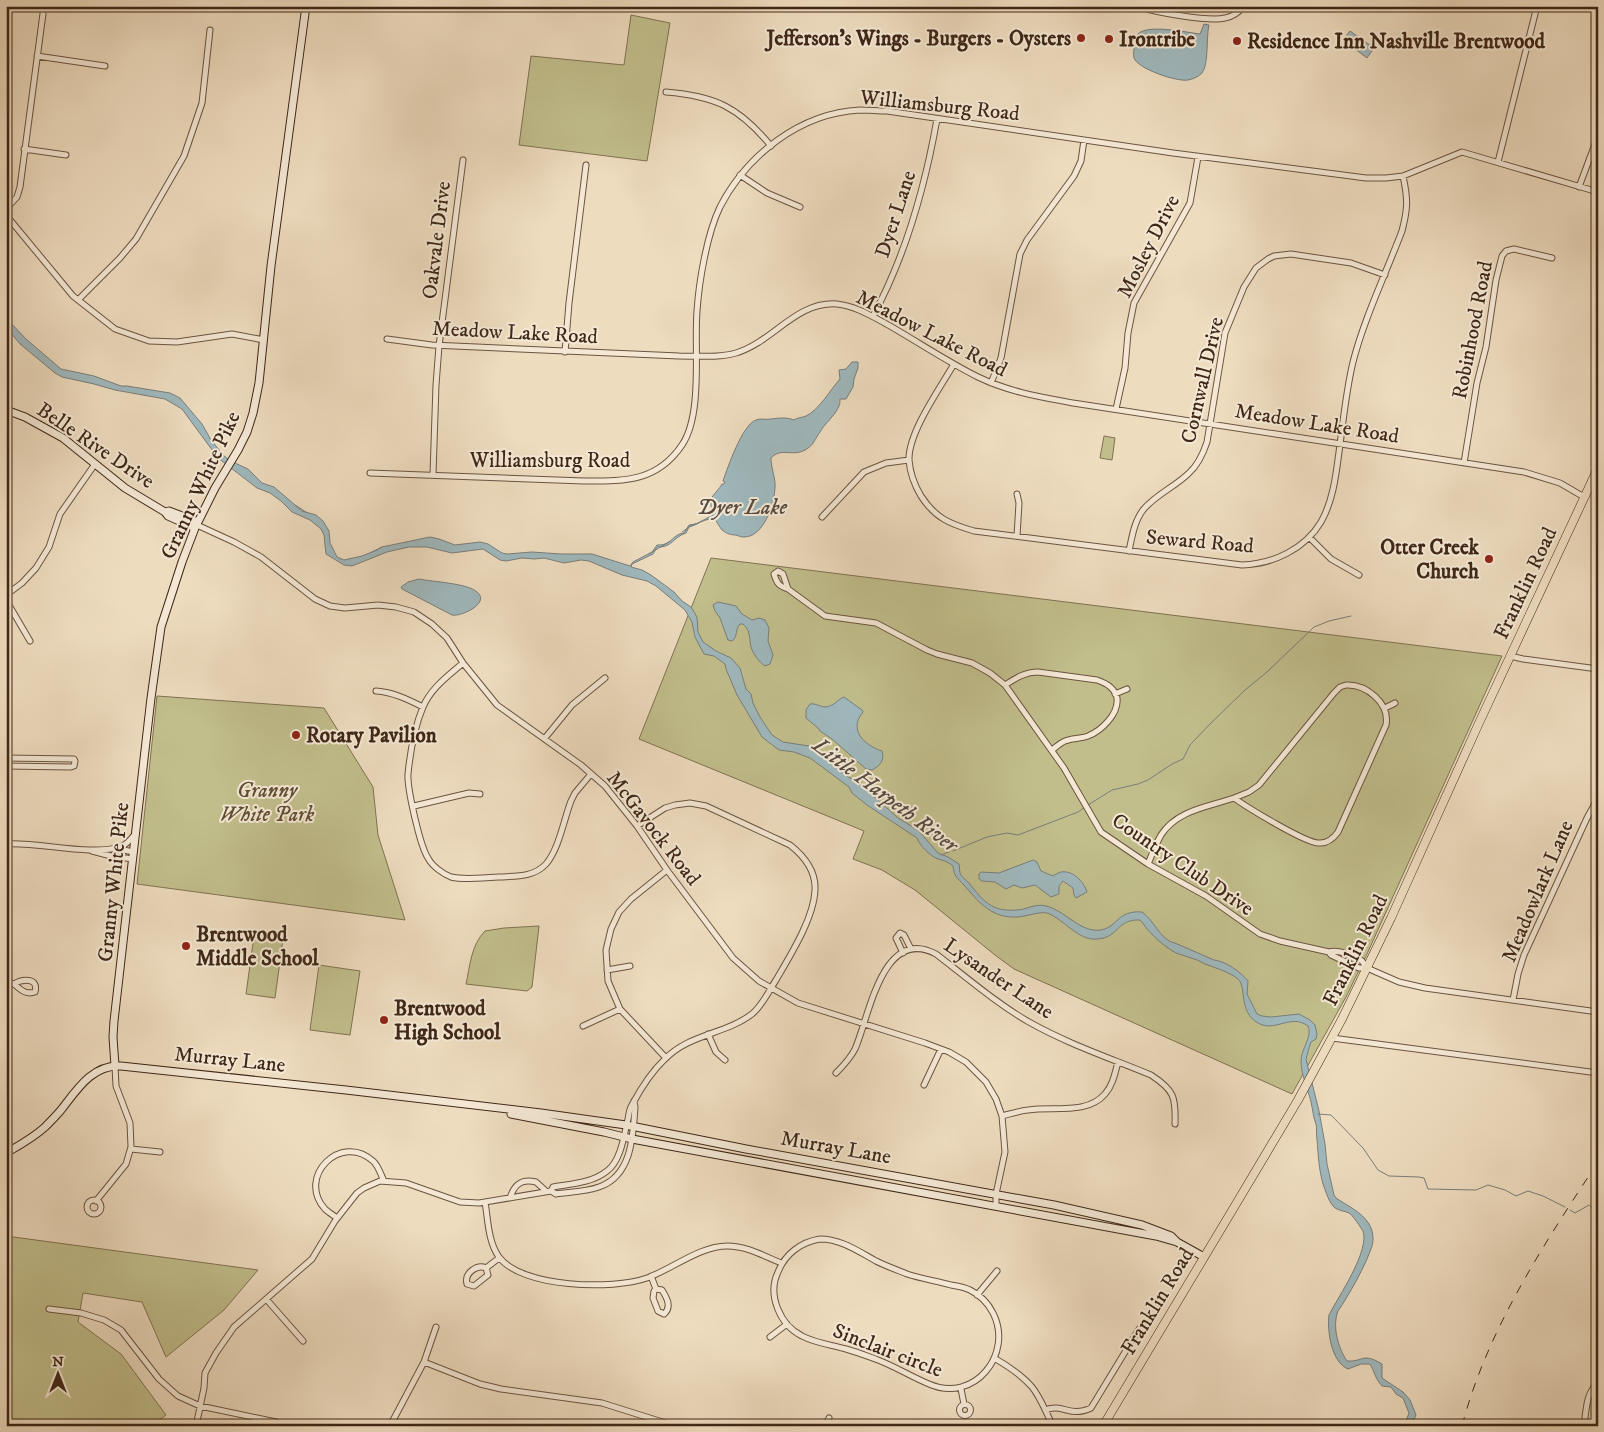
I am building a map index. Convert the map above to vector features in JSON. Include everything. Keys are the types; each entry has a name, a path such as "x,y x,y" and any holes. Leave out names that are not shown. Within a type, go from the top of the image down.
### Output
{"main road":[{"name":"Granny White Pike","path":"115,1066 114,1027 151,698 161,627 182,562 197,525 247,432 256,398 271,266 306,6"},
{"name":"Belle Rive Drive","path":"6,410 25,417 63,438 124,488 165,512 168,516 197,525"},
{"name":"Franklin Road","path":"1103,1426 1322,1058 1367,968 1598,468"},
{"name":"Murray Lane","path":"6,1153 28,1142 60,1112 72,1094 90,1076 115,1066 261,1080 541,1113 630,1126 1054,1204 1142,1225 1171,1236 1177,1242"},
{"name":"Murray Lane","path":"483,1107 632,1139 1156,1236 1177,1242 1204,1257"}],"street":[{"path":"6,209 17,197 44,6"},
{"path":"1137,6 1159,12 1217,19 1234,16 1244,6"},
{"path":"1498,162 1537,6"},
{"path":"78,300 120,258 136,238 184,156 202,103 210,30"},
{"path":"37,56 105,66"},
{"path":"666,92 688,94 714,100 732,109 758,131 770,146"},
{"name":"Williamsburg Road","path":"370,473 620,481 638,478 659,469 683,444 692,425 697,311 702,275 719,209 740,175 770,146 802,125 824,117 850,111 886,111 1366,178 1403,176 1462,152 1598,192"},
{"name":"Dyer Lane","path":"872,316 896,267 923,185 937,119"},
{"path":"1579,187 1598,136"},
{"path":"991,383 1001,358 1020,254 1027,240 1074,176 1080,163 1084,140"},
{"path":"24,150 66,156"},
{"name":"Mosley Drive","path":"1116,409 1125,368 1128,333 1134,302 1190,203 1198,156"},
{"name":"Oakvale Drive","path":"433,474 439,346 463,160"},
{"path":"565,352 586,165"},
{"path":"740,175 767,193 800,207"},
{"name":"Seward Road","path":"954,364 918,426 912,442 909,460 915,486 929,508 950,523 974,530 1242,565 1255,565 1278,558 1309,538 1321,522 1328,505 1335,477 1353,364 1402,231 1407,212 1408,201 1403,176"},
{"path":"6,215 72,296 114,329 149,341 177,342 232,334 264,340"},
{"name":"Robinhood Road","path":"1464,463 1477,383 1486,347 1496,280 1502,256 1506,251 1514,249 1552,258"},
{"name":"Cornwall Drive","path":"1129,551 1133,530 1143,511 1155,498 1189,473 1198,462 1206,442 1210,423 1225,333 1250,276 1259,265 1274,256 1291,254 1351,263 1385,275"},
{"name":"Meadow Lake Road","path":"387,339 439,346 718,356 736,353 764,338 801,312 818,306 832,304 851,306 872,316 954,364 991,383 1018,392 1539,476 1560,483 1584,497"},
{"path":"822,517 864,472 886,464 909,460"},
{"path":"6,595 22,583 36,568 49,547 60,514 95,464"},
{"path":"1016,536 1019,503 1017,494"},
{"name":"McGavock Road","path":"197,525 260,556 315,599 330,606 345,608 396,607 414,612 432,624 447,638 463,663 497,705 545,738 605,786 637,826 667,870 733,958 759,981 798,1003 941,1049 966,1062 986,1082 996,1099 1002,1116 1005,1152 996,1194 996,1206"},
{"path":"1309,538 1331,559 1359,575"},
{"name":"Country Club Drive","path":"788,589 825,616 876,623 926,650 968,661 990,673 1005,686 1052,750 1072,780 1101,832 1148,864 1206,896 1260,934 1329,952 1337,951 1363,961 1367,968 1399,982 1424,988 1598,1012"},
{"path":"6,600 30,640"},
{"path":"1510,656 1598,669"},
{"path":"463,663 436,687 423,707 408,774 420,837 428,858 444,873 452,877 484,879 527,875 536,871 552,856 571,801 591,774"},
{"path":"1005,686 1019,676 1038,672 1098,680 1108,686 1115,694 1117,700 1115,710 1098,730 1084,738 1065,741 1052,750"},
{"path":"545,738 572,705 605,678"},
{"path":"1148,864 1160,837 1176,819 1190,811 1234,798 1253,790 1340,687 1349,685 1359,688 1377,698 1385,708 1387,719 1384,732 1340,828 1330,840 1321,843 1307,840 1234,798"},
{"path":"1115,694 1127,689"},
{"path":"376,691 396,696 423,707"},
{"path":"1385,708 1395,703"},
{"path":"6,758 74,759 75,764 71,767 6,766"},
{"path":"414,806 469,793 480,794"},
{"name":"Meadowlark Lane","path":"1513,1000 1518,974 1526,949 1598,798"},
{"path":"510,1198 514,1188 522,1181 536,1182 548,1191 556,1194 598,1188 619,1175 629,1155 632,1139 630,1126 634,1101 640,1089 666,1058 681,1046 708,1034 734,1026 754,1012 796,944 813,902 814,879 809,865 801,854 790,845 706,806 690,803 675,804 665,808 637,826"},
{"path":"89,850 122,847 131,840 136,832"},
{"path":"6,844 19,843 89,850 111,856 133,855"},
{"path":"112,848 133,855"},
{"path":"666,1058 620,1009 608,981 606,950 614,919 631,899 667,870"},
{"path":"903,953 896,938 900,933 904,935 911,949"},
{"name":"Lysander Lane","path":"836,1073 854,1052 871,999 880,979 890,964 911,949 928,950 1028,1021 1058,1037 1151,1075 1165,1084 1172,1094 1175,1110 1174,1124"},
{"path":"607,970 630,966"},
{"path":"6,981 14,984"},
{"path":"583,1026 620,1009"},
{"path":"708,1034 716,1052 726,1060"},
{"path":"1332,1038 1598,1073"},
{"path":"924,1085 941,1049"},
{"path":"1002,1116 1029,1110 1092,1105 1106,1094 1113,1082 1118,1062"},
{"path":"96,1200 126,1164 131,1148 130,1123 116,1086 115,1066"},
{"path":"196,1426 206,1373 216,1353 234,1328 312,1259 337,1218 357,1193 380,1181 406,1183 460,1202 485,1202 548,1191 553,1187 592,1180 608,1170 619,1152 623,1137 630,1126"},
{"path":"131,1148 160,1152"},
{"path":"337,1218 325,1209 319,1200 316,1190 320,1169 332,1156 357,1152 374,1161 384,1181"},
{"path":"485,1202 490,1234 497,1255 505,1264 516,1271 558,1282 584,1285 618,1285 651,1276 710,1249 727,1246 748,1248 781,1263"},
{"name":"Sinclair circle","path":"831,1239 846,1244 878,1262 909,1274 969,1289 977,1295 983,1298 994,1314 999,1346 994,1358 984,1375 969,1386 938,1388 893,1366 847,1349 803,1337 790,1327 777,1306 774,1296 774,1284 781,1263 794,1249 813,1240 831,1239"},
{"path":"486,1268 500,1258"},
{"path":"477,1267 486,1268 488,1275 474,1286 467,1284 467,1274 477,1267"},
{"path":"977,1295 997,1271"},
{"path":"651,1276 656,1289 653,1298 658,1311 664,1314 668,1310 669,1304 662,1290 656,1289"},
{"path":"266,1300 303,1341"},
{"path":"49,1309 82,1313 104,1320 121,1330 159,1379 178,1396 200,1406 276,1422"},
{"path":"770,1338 788,1324"},
{"path":"390,1426 424,1362 436,1327"},
{"path":"1045,1410 1053,1407 1079,1412 1091,1408 1139,1329"},
{"path":"994,1358 1011,1368 1032,1387 1053,1426"},
{"path":"424,1362 480,1384 501,1389 602,1403 675,1426"},
{"path":"1584,1426 1592,1389 1598,1383"},
{"path":"961,1388 964,1404"},
{"path":"825,1426 829,1418"}],"green space":[{"path":"631,15 670,23 647,161 519,145 531,56 624,65"},
{"path":"1104,436 1115,438 1112,460 1100,458"},
{"path":"711,558 1502,656 1367,954 1346,997 1292,1094 1014,969 915,890 882,870 853,859 864,831 639,739"},
{"name":"Granny White Park","path":"157,696 324,708 373,787 378,835 405,920 137,884"},
{"path":"539,926 532,987 527,991 466,984 474,949 485,931"},
{"path":"254,936 283,939 275,998 246,994"},
{"path":"319,965 360,971 350,1035 310,1030"},
{"path":"6,1236 258,1270 224,1310 166,1357 142,1302 83,1293 78,1322 121,1354 166,1415 152,1426 6,1426"}],"water":[{"path":"1204,24 1209,25 1206,63 1202,73 1195,78 1183,80 1167,77 1143,66 1134,58 1135,39 1141,32 1163,29 1200,34"},
{"path":"1350,31 1374,48 1367,58 1343,40"},
{"path":"6,318 26,339 61,369 94,376 121,386 170,393 180,398 202,424 211,440 225,457 248,469 262,483 274,487 302,511 316,515 323,521 329,531 330,543 337,557 344,560 362,556 382,547 430,537 455,545 480,542 507,554 532,552 592,554 630,566 633,562 652,552 657,545 666,544 677,535 684,533 689,525 696,524 689,527 686,533 666,546 657,547 653,554 632,564 631,567 651,575 691,607 697,617 698,632 703,642 731,658 740,668 746,689 751,694 760,717 772,735 783,742 809,746 822,753 898,818 918,830 938,853 959,864 961,875 984,900 994,907 1020,910 1038,905 1046,906 1093,930 1107,928 1127,914 1142,912 1170,941 1223,962 1241,974 1248,981 1247,994 1257,1014 1271,1017 1299,1014 1315,1025 1316,1039 1311,1042 1306,1059 1319,1111 1334,1195 1366,1220 1373,1238 1366,1262 1338,1311 1336,1317 1337,1337 1347,1361 1367,1358 1382,1364 1382,1378 1403,1392 1410,1400 1416,1415 1411,1426 1404,1426 1409,1413 1403,1398 1396,1394 1391,1387 1382,1386 1370,1364 1361,1364 1348,1369 1338,1360 1331,1345 1329,1315 1358,1262 1364,1240 1363,1231 1352,1216 1333,1206 1323,1184 1316,1124 1301,1066 1309,1034 1308,1026 1295,1021 1271,1026 1258,1023 1248,1013 1241,983 1238,979 1231,974 1172,951 1153,936 1140,920 1126,922 1104,938 1090,939 1077,933 1047,913 1013,917 997,914 985,907 958,879 953,866 935,858 920,844 917,838 867,805 852,793 849,787 810,758 794,752 779,750 762,737 737,695 725,664 714,656 704,654 695,637 692,622 685,610 647,581 622,575 589,561 581,560 564,563 544,558 522,558 506,561 500,560 483,549 452,553 427,547 409,547 387,552 352,566 344,565 326,554 324,535 321,529 310,520 292,512 270,493 257,488 218,458 182,409 165,399 115,390 62,377 20,344 6,327"},
{"name":"Dyer Lake","path":"852,362 858,362 853,387 846,399 840,399 840,405 837,410 812,444 801,452 783,452 771,458 775,485 774,495 767,518 757,532 751,536 744,537 729,534 722,530 714,517 696,524 713,515 710,500 722,484 724,484 725,482 723,481 736,447 751,423 759,419 788,418 794,420 806,416 820,405 840,379 839,370 846,369"},
{"path":"419,579 449,583 472,589 480,596 480,601 478,605 468,612 452,615 402,589 401,587 408,582"},
{"path":"718,602 736,606 742,614 752,620 759,618 765,620 769,628 768,641 773,655 770,664 765,666 755,655 751,647 749,632 743,624 738,626 734,639 732,641 728,640 713,605"},
{"path":"844,697 863,712 857,725 860,736 869,745 882,751 883,757 881,762 872,770 866,769 806,718 806,710 810,704 826,707"},
{"path":"1033,860 1037,862 1041,871 1053,876 1061,872 1074,875 1081,881 1087,892 1076,898 1073,888 1063,881 1059,886 1059,894 1051,897 1035,885 1022,888 1014,885 1006,889 995,882 979,879 981,872 999,873"}],"waterway":[{"name":"Little Harpeth River","path":"295,505 306,512"},
{"name":"Dyer Lake","path":"682,532 698,523"},
{"path":"649,554 669,542"},
{"name":"Little Harpeth River","path":"372,552 382,547"},
{"path":"1088,805 1112,790 1148,780 1183,759 1190,745 1209,725 1314,627 1351,616"},
{"path":"953,851 987,837 1007,833 1018,835 1078,812 1085,807"},
{"path":"941,855 949,852"},
{"path":"1318,1114 1331,1115 1363,1148 1378,1170 1389,1176 1424,1178 1428,1189 1476,1190 1488,1185 1505,1190 1516,1196 1528,1191 1565,1207"},
{"path":"1570,1210 1575,1213 1589,1205 1598,1213"}],"railway":[{"path":"1462,1426 1486,1356 1502,1322 1557,1224 1598,1162"}],"place":[{"name":"Jefferson's Wings - Burgers - Oysters","path":"1081,38"},
{"name":"Irontribe","path":"1109,39"},
{"name":"Residence Inn Nashville Brentwood","path":"1237,41"},
{"name":"Otter Creek Church","path":"1489,559"},
{"name":"Rotary Pavilion","path":"296,735"},
{"name":"Brentwood Middle School","path":"186,946"},
{"name":"Brentwood High School","path":"384,1020"}]}
